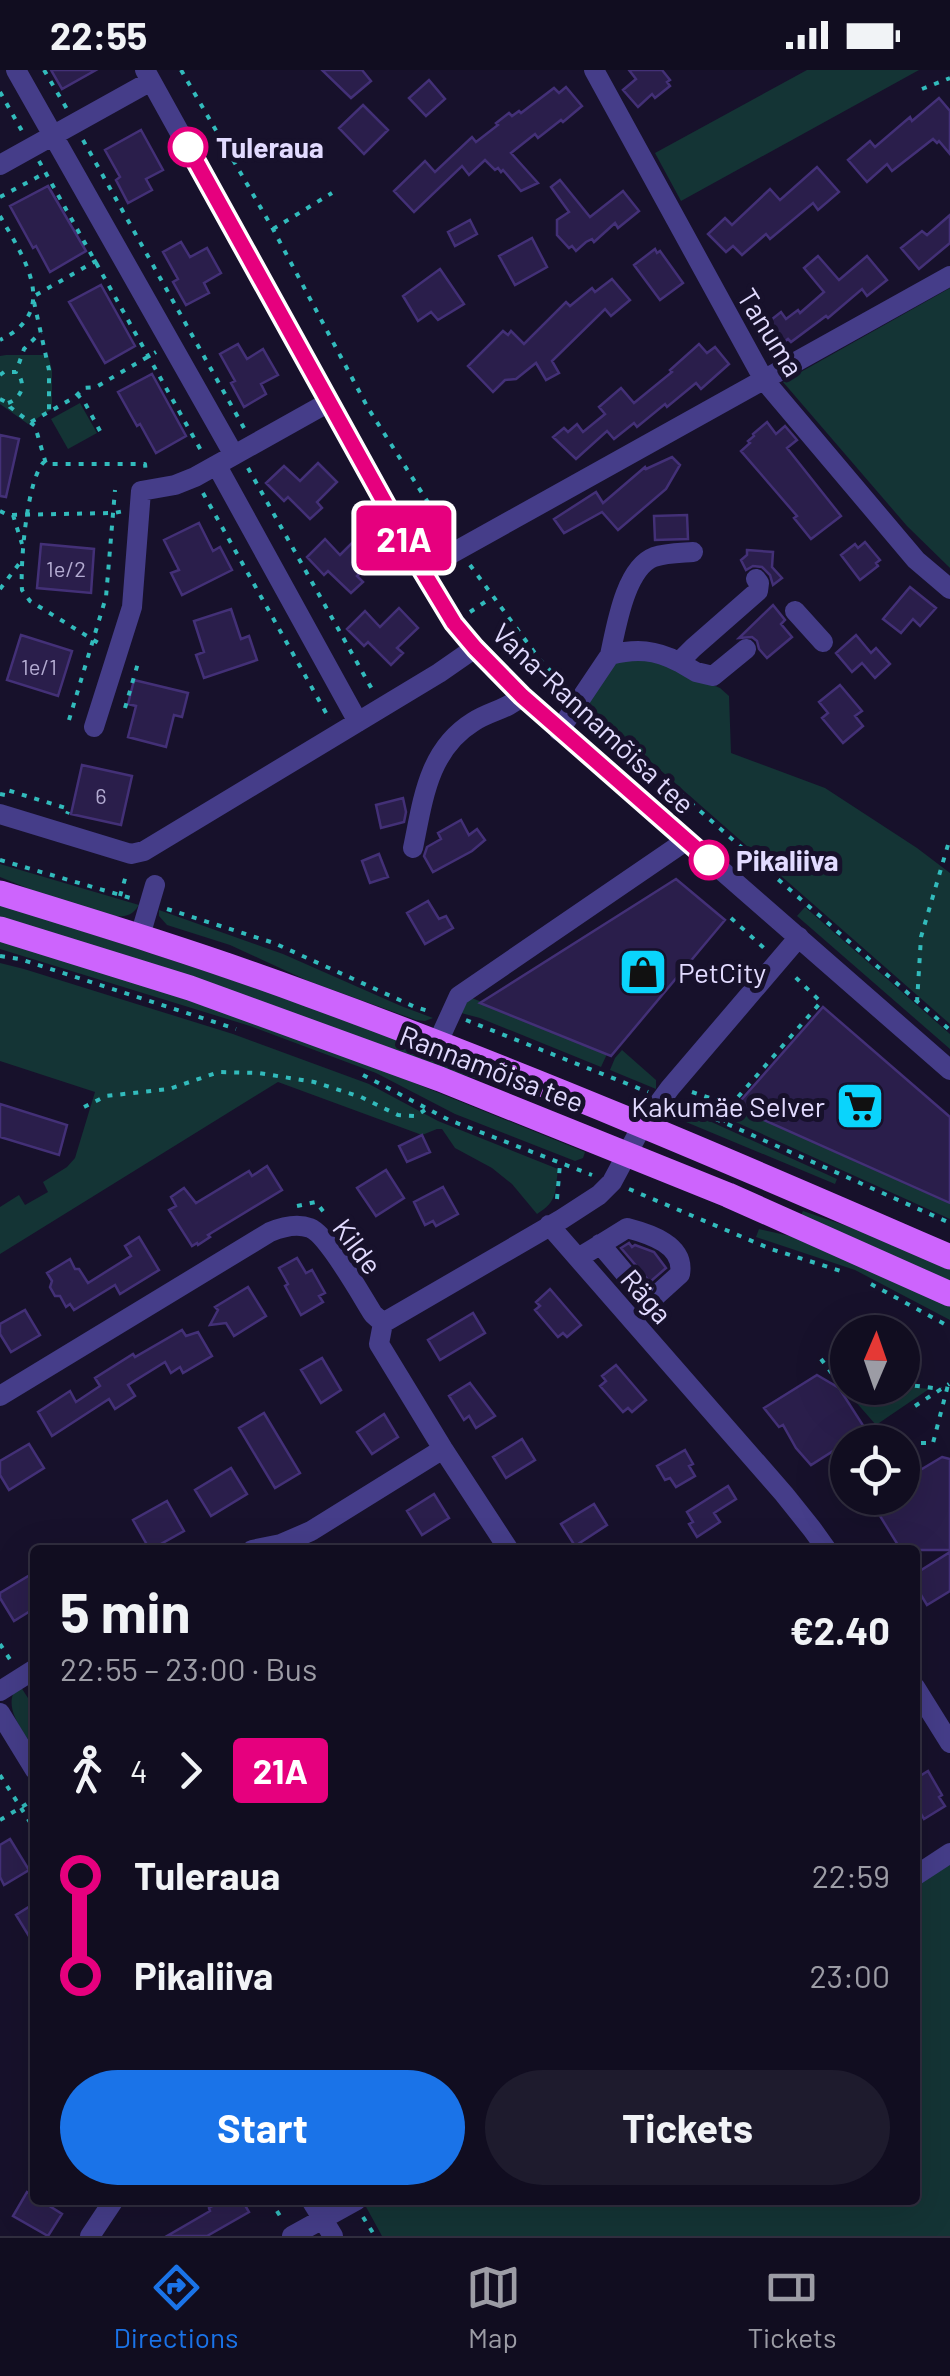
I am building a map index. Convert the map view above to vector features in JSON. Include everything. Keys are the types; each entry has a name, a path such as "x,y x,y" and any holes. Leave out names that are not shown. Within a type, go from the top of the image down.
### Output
{"main road":[{"name":"Rannamõisa tee","path":"0,893 309,994 642,1126 950,1257"},
{"name":"Rannamõisa tee","path":"0,929 190,988 440,1078 728,1195 950,1294"}],"street":[{"path":"16,70 232,452 355,717"},
{"name":"Tanuma","path":"594,70 764,380 916,560 950,589"},
{"path":"0,165 148,76"},
{"name":"Vana-Rannamõisa tee","path":"148,76 454,623 559,730 950,1070"},
{"path":"422,570 950,276"},
{"path":"94,726 132,607 141,491 195,477 232,452 329,402"},
{"path":"559,730 610,655 636,571 656,556 693,552"},
{"path":"680,662 758,590 756,579"},
{"path":"795,611 823,642"},
{"path":"0,814 131,854 144,851 355,717 439,674 475,648"},
{"path":"610,655 641,649 656,652 696,672 714,676 746,649"},
{"path":"412,848 426,786 444,747 470,723 512,705 522,696"},
{"path":"438,1044 458,996 687,840"},
{"path":"140,936 153,894"},
{"path":"383,1323 551,1216 599,1194 612,1182 642,1126 672,1100 798,936"},
{"name":"Räga","path":"551,1216 578,1258 793,1506 822,1545"},
{"name":"Kilde","path":"0,1396 270,1232 287,1226 310,1228 324,1238 373,1314 383,1323 379,1344 506,1545"},
{"path":"578,1258 627,1228 656,1238 676,1253 682,1268 680,1274 631,1319"},
{"path":"600,1244 650,1302"},
{"path":"276,1545 311,1531 443,1449"},
{"path":"0,1691 30,1672"},
{"path":"920,1695 950,1743"},
{"path":"0,1713 30,1762"},
{"path":"920,1873 950,1853"},
{"path":"90,2236 111,2205"},
{"path":"314,2205 328,2227"},
{"path":"289,2230 328,2227 352,2205"}],"path":[{"path":"44,70 248,434 232,452"},
{"path":"180,70 273,230 368,408 458,549 540,660 659,776 950,1030"},
{"path":"922,89 950,78"},
{"path":"0,92 205,458 232,452 256,456 244,462 376,697 355,717 333,724 195,477"},
{"path":"0,197 46,172"},
{"path":"273,230 332,194"},
{"path":"0,216 26,263 49,370 49,411"},
{"path":"0,340 25,323 35,299 117,248"},
{"path":"16,372 24,349 41,332"},
{"path":"31,422 84,388 96,386 170,345"},
{"path":"0,375 16,372 20,376 22,388 17,398 8,403"},
{"path":"77,394 100,430"},
{"path":"0,400 36,426 46,464 146,464 146,477 155,477"},
{"path":"45,461 37,468 28,514 22,590 30,601 93,641 138,663 125,708"},
{"path":"69,720 106,597 116,490"},
{"path":"0,511 13,515 114,514 139,509"},
{"path":"13,515 24,547"},
{"path":"0,589 22,560"},
{"path":"454,623 493,597"},
{"path":"0,794 5,795 7,790 68,809 67,815"},
{"path":"917,1002 921,937 950,838"},
{"path":"0,860 153,894 415,1007 474,1022 672,1100 950,1223"},
{"path":"722,1122 731,1105 821,1002 731,918"},
{"path":"0,956 20,959 238,1030"},
{"path":"84,1106 106,1096 169,1088 219,1072 259,1073 314,1082 361,1097 398,1115 415,1116 427,1109"},
{"path":"358,1072 448,1120 602,1178"},
{"path":"672,1100 694,1092 731,1105"},
{"path":"551,1216 558,1199 560,1164"},
{"path":"620,1186 771,1249 854,1275"},
{"path":"712,1225 718,1214"},
{"path":"870,1284 950,1326"},
{"path":"821,1359 830,1371"},
{"path":"915,1406 949,1384"},
{"path":"921,1443 933,1444 949,1384"},
{"path":"920,1386 941,1389"},
{"path":"0,1775 30,1822"},
{"path":"0,1820 30,1802"},
{"path":"273,2205 289,2230"}],"green space":[{"path":"807,70 919,70 681,201 655,153"},
{"path":"950,288 950,568 907,526 783,382"},
{"path":"48,355 52,409 28,424 0,404 0,356"},
{"path":"80,403 97,433 68,449 51,419"},
{"path":"637,653 720,688 729,696 731,753 825,788 950,873 950,1024 585,704 614,662"},
{"path":"0,864 139,905 128,915 113,916 0,877"},
{"path":"0,904 303,1003 518,1086 516,1090 440,1068 0,918"},
{"path":"805,907 950,1034 950,1049 797,916"},
{"path":"159,910 283,954 433,1018 416,1020 308,981 230,945 167,925"},
{"path":"0,939 370,1065 585,1152 583,1158 575,1161 455,1114 376,1073 250,1026 0,949"},
{"path":"0,963 233,1034 369,1084 438,1121 558,1169 554,1195 537,1214 512,1184 455,1148 442,1129 422,1135 278,1082 0,1254 0,1207 19,1195 25,1205 48,1192 43,1182 75,1158 95,1092 0,1061"},
{"path":"472,998 607,1054 601,1067 461,1013 465,1002"},
{"path":"622,1050 656,1080 656,1089 610,1070"},
{"path":"674,1105 837,1179 835,1184 686,1122 675,1112"},
{"path":"735,1107 947,1201 950,1199 950,1219 729,1119"},
{"path":"803,1211 882,1238 950,1269 950,1280 801,1215"},
{"path":"759,1229 799,1238 950,1306 950,1320 855,1270 756,1237"},
{"path":"858,1405 905,1405 876,1425"},
{"path":"19,1684 30,1701 30,1742 12,1709"},
{"path":"950,1862 950,2236 382,2236 365,2205 920,2205 920,1882"}],"building":[{"path":"51,70 96,70 62,89"},
{"path":"322,70 362,70 371,81 351,98"},
{"path":"629,70 662,70 670,86 655,98 652,94 638,107 623,90 636,79"},
{"path":"429,80 445,99 426,116 409,98"},
{"path":"566,87 582,106 511,153 538,183 521,191 503,170 495,170 485,160 469,175 462,166 414,212 394,191 425,161 435,172 472,137 476,142 509,113 521,113 554,88 559,93"},
{"path":"939,98 950,111 950,154 933,139 892,171 887,164 867,182 848,160 870,141 875,147"},
{"path":"363,105 388,130 364,154 339,128"},
{"path":"141,130 163,170 146,179 152,190 128,203 116,180 120,177 105,150"},
{"path":"817,167 839,192 818,210 813,203 770,239 766,234 742,255 733,246 726,252 708,234 725,218 732,225 770,189 780,200"},
{"path":"560,180 590,217 623,191 639,211 618,228 615,223 594,242 586,242 576,251 557,235 557,220 569,212 551,187"},
{"path":"48,186 86,251 50,272 10,206"},
{"path":"950,215 950,243 919,269 901,248 922,231 927,235"},
{"path":"470,220 477,234 455,246 448,232"},
{"path":"532,238 547,267 515,285 499,256"},
{"path":"181,242 190,257 207,248 221,273 204,283 209,293 186,305 173,282 178,279 163,252"},
{"path":"655,249 683,283 660,300 634,265"},
{"path":"818,256 839,280 867,256 887,280 867,296 862,289 828,318 776,348 761,328 781,312 786,319 798,310 800,313 824,292 804,268"},
{"path":"440,269 464,304 438,320 431,312 418,321 403,296"},
{"path":"612,279 630,300 611,316 605,309 552,361 559,373 546,380 536,363 516,379 505,380 493,392 468,366 503,331 508,335 511,331 524,344 566,302 570,306 592,288 595,292"},
{"path":"101,285 135,346 105,363 69,302"},
{"path":"238,344 247,359 263,349 278,375 261,384 266,394 244,407 220,354"},
{"path":"699,344 707,353 715,347 729,364 701,389 696,383 667,407 665,404 637,427 634,423 614,439 607,431 576,459 553,437 577,424 583,432 605,414 599,407 621,388 634,403"},
{"path":"152,374 186,436 156,453 118,392"},
{"path":"767,422 776,434 785,426 797,440 787,448 841,516 811,539 794,518 797,516 741,451"},
{"path":"0,435 19,439 6,497 0,496"},
{"path":"672,457 680,465 666,489 618,530 602,512 564,533 554,519 596,492 603,503 645,467"},
{"path":"318,463 337,482 317,502 322,508 310,519 288,497 284,501 266,483 284,466 300,481"},
{"path":"687,515 688,539 655,540 654,516"},
{"path":"199,523 213,551 220,547 232,570 182,595 171,573 179,570 164,540"},
{"path":"358,537 378,556 357,576 363,582 351,593 328,571 324,575 307,557 325,539 340,555"},
{"path":"865,542 880,560 860,580 841,555 855,544 858,548"},
{"path":"41,544 94,549 91,593 37,588"},
{"path":"747,550 773,552 772,567 782,578 773,585 762,567 746,570 741,560"},
{"path":"910,587 936,608 920,626 913,619 901,633 883,619"},
{"path":"773,605 792,637 767,658 752,637 739,638"},
{"path":"399,608 418,628 397,648 403,653 391,665 368,642 364,646 347,629 365,611 380,627"},
{"path":"231,609 241,639 249,636 257,660 204,678 196,655 204,652 194,621"},
{"path":"21,635 72,651 58,696 7,680"},
{"path":"856,635 871,653 876,648 890,664 875,678 862,663 852,672 836,653"},
{"path":"134,680 188,693 182,717 174,715 166,747 128,737 136,706 128,704"},
{"path":"840,685 862,711 855,716 863,726 843,743 822,718 828,713 819,702"},
{"path":"82,765 132,776 121,825 71,814"},
{"path":"403,798 404,822 381,828 376,805"},
{"path":"461,820 469,835 477,829 485,840 433,872 424,856 427,847 441,839 438,833"},
{"path":"379,854 388,877 370,883 362,861"},
{"path":"676,879 725,920 611,1056 480,1003"},
{"path":"428,901 439,919 446,916 453,928 425,944 407,913"},
{"path":"823,1007 950,1117 950,1203 735,1107"},
{"path":"0,1104 67,1125 59,1155 0,1137"},
{"path":"422,1135 430,1152 407,1162 399,1146"},
{"path":"267,1166 282,1190 192,1246 169,1210 176,1206 171,1197 184,1188 196,1203 249,1171 252,1176"},
{"path":"386,1170 404,1198 376,1216 357,1188"},
{"path":"443,1187 458,1214 436,1226 433,1221 425,1225 414,1202"},
{"path":"139,1237 159,1270 120,1294 115,1285 74,1310 55,1296 47,1273 70,1259 88,1283 131,1256 125,1246"},
{"path":"629,1243 654,1252 666,1268 650,1282 621,1248"},
{"path":"297,1258 306,1273 312,1270 325,1293 319,1296 323,1302 301,1315 279,1268"},
{"path":"248,1287 266,1316 234,1336 226,1323 210,1325 218,1310 215,1307"},
{"path":"550,1289 581,1325 567,1337 563,1333 558,1337 535,1310 540,1306 536,1302"},
{"path":"25,1310 40,1335 11,1352 0,1334 0,1324"},
{"path":"473,1313 485,1333 440,1360 428,1340"},
{"path":"182,1330 186,1336 198,1332 212,1356 183,1373 180,1367 171,1373 165,1362 128,1385 135,1396 115,1409 109,1399 52,1436 38,1412 70,1391 76,1402 100,1386 95,1378"},
{"path":"322,1358 341,1390 321,1403 301,1370"},
{"path":"616,1365 646,1400 632,1412 628,1408 623,1412 600,1386 606,1381 602,1376"},
{"path":"817,1375 830,1383 830,1405 850,1405 863,1425 830,1425 830,1453 811,1465 783,1425 779,1427 764,1408"},
{"path":"470,1383 495,1416 476,1428 469,1416 464,1420 449,1396"},
{"path":"264,1413 300,1473 275,1488 239,1428"},
{"path":"384,1414 398,1437 372,1454 357,1432"},
{"path":"522,1439 535,1460 506,1478 493,1457"},
{"path":"29,1444 44,1468 9,1490 0,1475 0,1461"},
{"path":"685,1450 695,1476 676,1487 670,1478 665,1480 657,1466"},
{"path":"942,1457 950,1459 950,1550 898,1545 879,1515 920,1515 920,1470"},
{"path":"231,1468 247,1494 211,1516 195,1490"},
{"path":"728,1486 736,1499 714,1513 720,1522 697,1537 687,1512"},
{"path":"434,1494 449,1518 422,1535 407,1511"},
{"path":"167,1501 184,1531 159,1545 147,1545 133,1520"},
{"path":"594,1504 607,1525 574,1545 561,1524"},
{"path":"950,1552 950,1591 927,1605 920,1593 920,1571"},
{"path":"30,1575 30,1611 14,1621 0,1593"},
{"path":"928,1771 945,1806 924,1819 920,1812 920,1776"},
{"path":"10,1839 29,1870 4,1885 0,1877 0,1845"},
{"path":"30,1906 30,1938 16,1915"},
{"path":"27,2192 30,2205 48,2205 62,2214 48,2236 13,2216"},
{"path":"245,2205 249,2212 207,2236 167,2236 210,2211 209,2208"}],"bus line":[{"name":"21A","path":"188,147 454,623 522,696 709,860"}],"place":[{"name":"Tuleraua","path":"188,147"},
{"name":"Pikaliiva","path":"709,860"},
{"name":"PetCity","path":"643,972"},
{"name":"Kakumäe Selver","path":"860,1106"}]}
